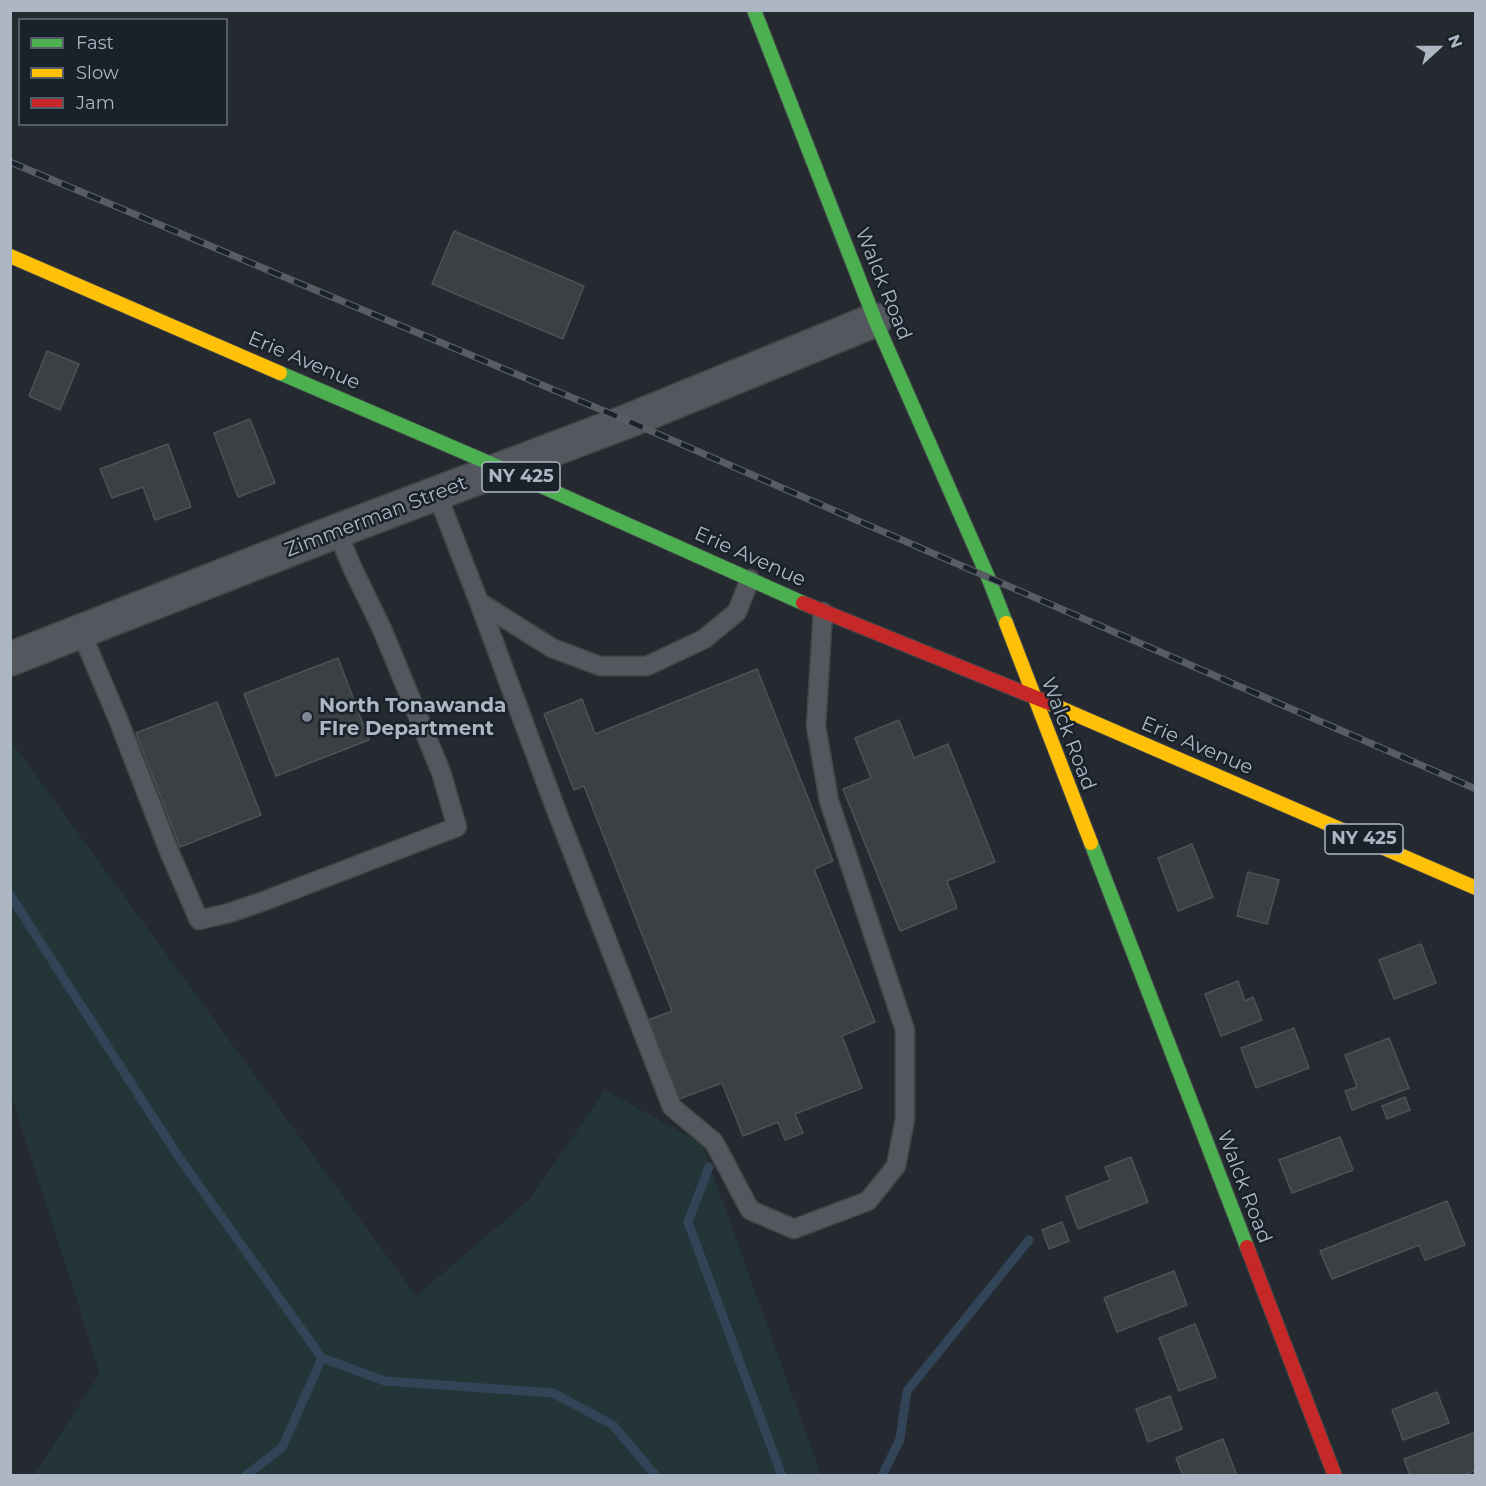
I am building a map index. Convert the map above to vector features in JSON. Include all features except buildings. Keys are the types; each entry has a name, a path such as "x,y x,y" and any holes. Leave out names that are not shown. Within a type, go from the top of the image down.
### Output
{"main road":[{"name":"Walck Road","path":"754,10 875,320 988,577 1335,1476"},
{"name":"Erie Avenue","path":"10,256 503,469 824,612 1033,696 1476,888"}],"street":[{"name":"Zimmerman Street","path":"10,659 337,531 628,421 875,320"}],"lane":[{"path":"437,494 555,807 672,1107 714,1142 750,1210 794,1229 868,1201 896,1166 905,1119 905,1030 829,801 816,726 824,612"},
{"path":"81,632 199,920 229,913 284,894 457,827 441,772 382,628 337,531"},
{"path":"479,602 552,648 600,666 647,666 704,639 737,612 750,579"}],"shaded area":[{"path":"10,740 416,1296 529,1200 605,1090 702,1144 821,1475 34,1475 100,1373 11,1094"}],"waterway":[{"path":"10,895 178,1156 322,1358 385,1381 553,1393 613,1425 656,1476"},
{"path":"709,1167 688,1222 782,1476"},
{"path":"882,1476 900,1439 907,1391 1029,1240"},
{"path":"245,1476 282,1448 322,1358"}],"railway":[{"path":"10,162 628,421 1476,789"}],"traffic: fast":[{"path":"754,10 875,320 1006,623"},
{"path":"280,373 503,469 803,603"},
{"path":"1091,843 1247,1247"}],"traffic: slow":[{"path":"10,256 280,373"},
{"path":"1006,623 1091,843"},
{"path":"1049,703 1476,888"}],"traffic: jam":[{"path":"803,603 1049,703"},
{"path":"1247,1247 1335,1476"}],"place":[{"name":"North Tonawanda FIre Department","path":"307,717"}]}
